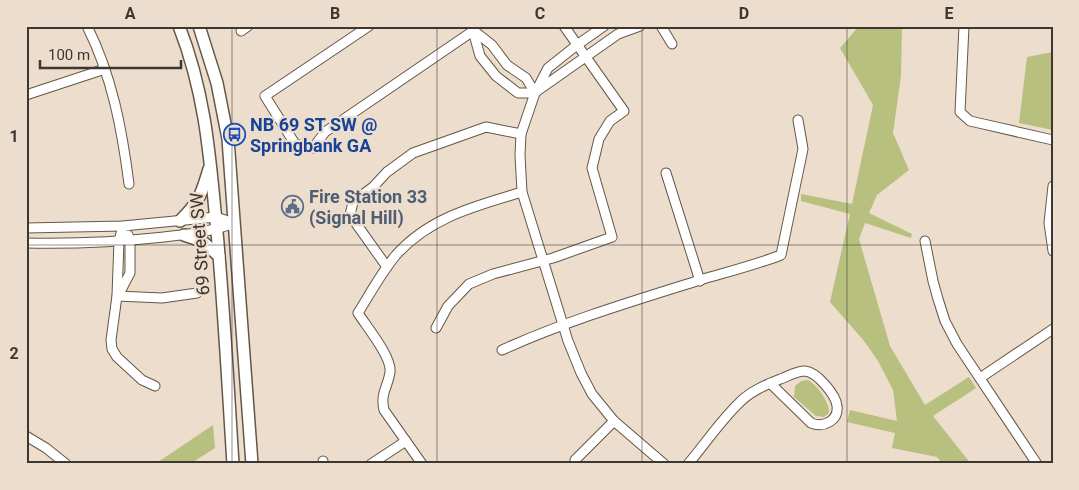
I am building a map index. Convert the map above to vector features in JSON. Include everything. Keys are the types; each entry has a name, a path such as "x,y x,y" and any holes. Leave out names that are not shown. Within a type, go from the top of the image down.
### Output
{"main road":[{"name":"69 Street SW","path":"179,26 199,88 207,128 216,217 233,464"},
{"name":"69 Street SW","path":"199,26 209,54 224,115 231,169 252,464"},
{"path":"180,221 199,200 211,162"},
{"path":"184,235 202,241 219,256"}],"street":[{"path":"87,26 105,69 119,118 129,184"},
{"path":"369,26 265,96 295,144 313,148 325,132 471,28"},
{"path":"436,328 448,306 469,284 493,274 543,261 612,237 592,168 599,139 610,121 624,111 564,26"},
{"path":"604,26 548,68 535,93 521,134 520,173 522,192 568,341 581,373 592,394 614,421 664,464"},
{"path":"471,28 480,56 496,76 518,93 535,93 618,34 640,26"},
{"path":"660,26 672,44"},
{"path":"964,26 960,112 970,121 1053,140"},
{"path":"471,28 492,45 507,65 526,78 535,93"},
{"path":"26,95 105,69"},
{"path":"502,350 545,330 762,263 781,255 803,149 798,120"},
{"path":"387,267 350,215 353,202 374,187 387,172 414,153 486,127 521,134"},
{"path":"666,173 700,281"},
{"path":"1053,186 1049,223 1053,251"},
{"path":"422,464 384,410 382,400 390,372 390,362 358,314 387,267 416,236 440,220 467,208 522,192"},
{"path":"26,228 123,226 216,217 234,223"},
{"path":"26,243 118,241 184,235 216,230 234,223"},
{"path":"117,296 130,273 130,240 123,226"},
{"path":"123,226 118,241 117,296 111,340 114,352 142,380 155,386"},
{"path":"925,241 933,281 945,321 957,344 1037,464"},
{"path":"117,296 162,298 196,293"},
{"path":"980,378 1053,329"},
{"path":"688,464 740,402 758,389 770,383 799,372 813,373 819,378 836,401 837,409 835,416 825,425 811,423 770,383"},
{"path":"575,460 614,421"},
{"path":"26,436 46,448 66,464"},
{"path":"371,464 406,440"}],"green space":[{"path":"859,26 902,26 901,76 893,133 909,170 877,195 869,213 912,234 911,238 865,223 859,239 890,346 925,405 969,377 976,388 933,416 971,464 943,464 937,457 892,448 895,433 847,422 850,410 897,421 893,390 878,361 864,341 830,302 850,214 801,201 801,194 852,204 873,105 840,48"},
{"path":"1053,52 1053,130 1019,123 1027,57"},
{"path":"808,380 812,382 825,399 829,413 824,417 816,416 794,397 795,386 801,381"},
{"path":"213,425 215,448 190,464 155,464"}],"place":[{"name":"NB 69 ST SW @ Springbank GA","path":"234,135"},
{"name":"Fire Station 33 (Signal Hill)","path":"293,207"}]}
